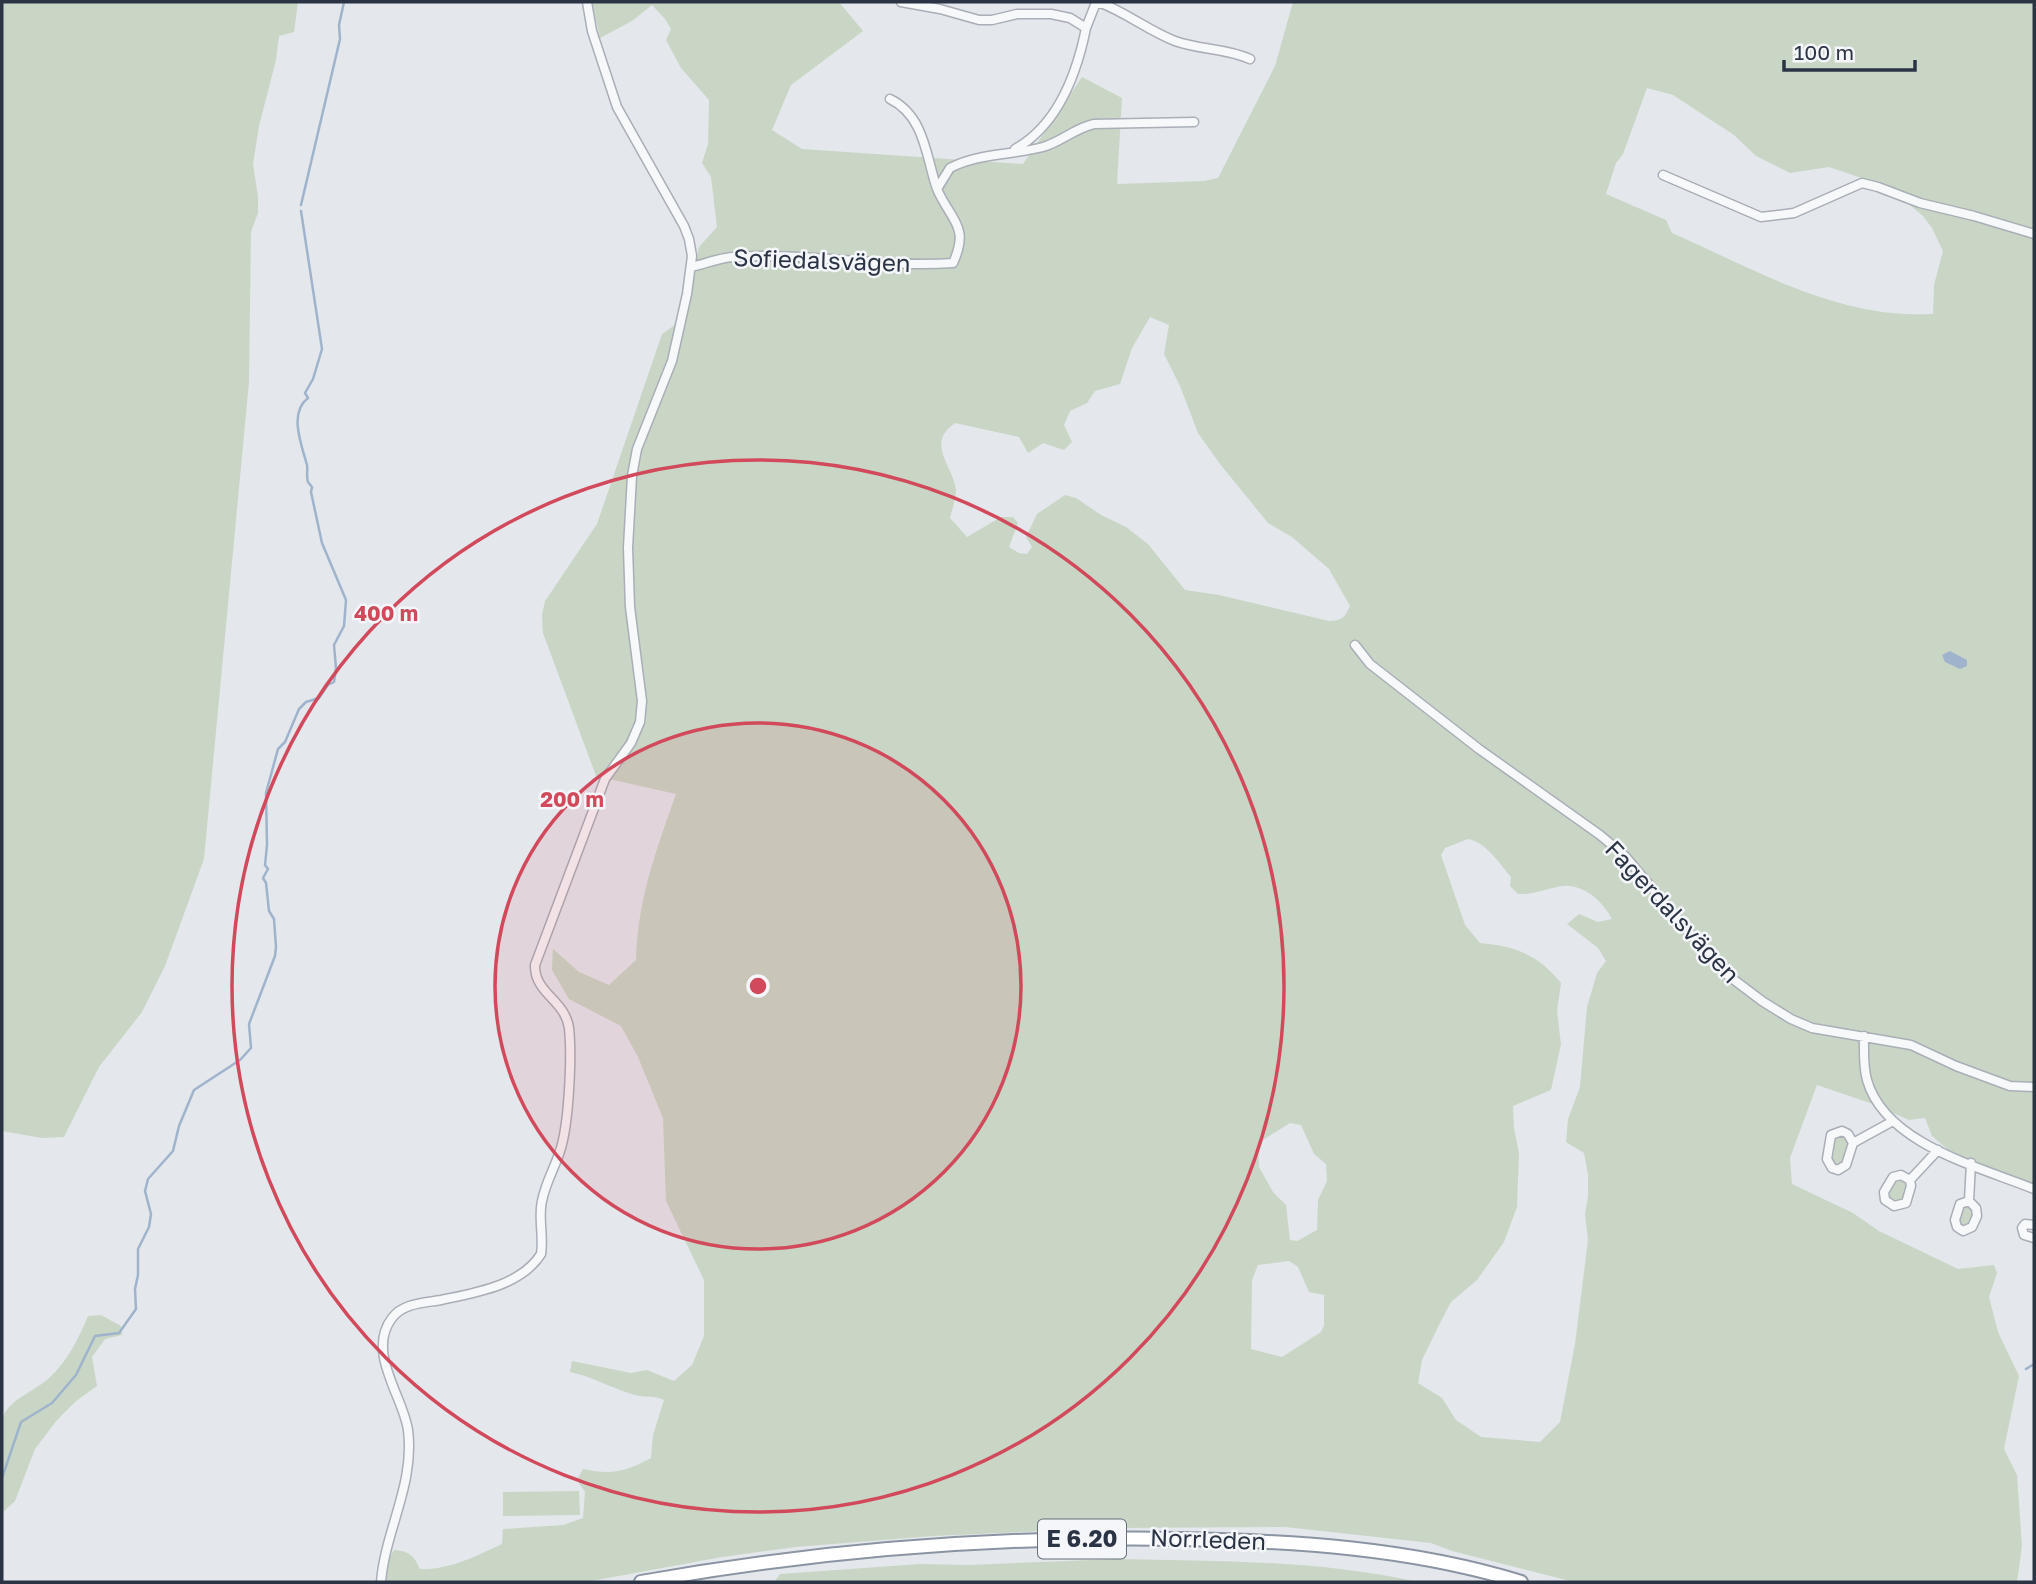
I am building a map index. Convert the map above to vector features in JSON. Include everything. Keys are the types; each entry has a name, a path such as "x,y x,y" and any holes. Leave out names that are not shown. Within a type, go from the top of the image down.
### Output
{"highway":[{"name":"Norrleden","path":"641,1582 824,1555 887,1549 966,1543 1144,1538 1269,1542 1371,1551 1416,1558 1521,1582"}],"street":[{"path":"381,1582 403,1495 409,1441 403,1411 386,1362 384,1341 387,1326 396,1313 410,1306 470,1294 500,1284 527,1269 541,1254 541,1204 560,1152 566,1123 569,1036 566,1016 556,1000 538,983 535,965 603,786 631,743 640,722 642,701 630,607 628,548 632,476 637,449 672,361 692,251 684,226 617,107 592,31 587,2"},
{"path":"901,2 979,20 992,20 1017,13 1051,13 1077,21 1086,28"},
{"path":"1009,152 1040,130 1058,105 1075,68 1086,28 1096,5 1101,3 1171,39 1192,46 1226,50 1250,59"},
{"path":"890,99 901,106 920,131 937,189"},
{"path":"937,189 954,166 1046,146 1078,129 1094,124 1194,122"},
{"path":"1663,175 1761,217 1794,213 1862,183 1920,204 1974,215 2034,234"},
{"name":"Sofiedalsvägen","path":"691,267 721,259 751,256 912,264 953,263 961,248 960,234 937,189"},
{"name":"Fagerdalsvägen","path":"1355,645 1370,664 1488,756 1600,835 1625,856 1721,970 1791,1019 1812,1028 1911,1045 1956,1066 2010,1086 2034,1087"},
{"path":"1864,1036 1866,1079 1873,1096 1894,1121 1912,1136 1938,1150 2034,1189"},
{"path":"1853,1143 1848,1134 1842,1131 1830,1136 1827,1159 1832,1168 1838,1170 1846,1165 1853,1143 1894,1121"},
{"path":"1910,1180 1938,1150"},
{"path":"1969,1201 1971,1163"},
{"path":"2034,1225 2025,1224 2022,1228 2024,1235 2034,1238"}],"green space":[{"path":"2,2 298,2 294,32 279,36 253,164 258,213 251,232 249,382 204,859 165,966 142,1012 99,1067 64,1137 42,1138 2,1131"},
{"path":"592,2 839,2 863,31 791,85 772,130 802,149 1023,164 1082,77 1122,98 1117,184 1204,181 1218,178 1275,66 1293,2 2034,2 2034,1186 1953,1154 1932,1136 1925,1118 1909,1120 1873,1104 1817,1085 1790,1158 1792,1184 1853,1213 1879,1231 1958,1269 1994,1265 1997,1273 1989,1297 1998,1332 2019,1376 2004,1449 2017,1475 2022,1546 2017,1582 1574,1582 1452,1551 1431,1543 1285,1527 1115,1528 933,1536 796,1547 722,1557 586,1582 386,1582 387,1562 394,1550 410,1555 420,1569 431,1569 462,1561 502,1544 503,1529 563,1525 583,1518 585,1492 577,1480 583,1469 618,1471 651,1458 653,1435 664,1400 635,1395 570,1372 572,1361 631,1373 647,1370 674,1381 692,1365 704,1336 704,1280 666,1201 663,1118 638,1057 621,1026 569,999 552,970 553,949 579,972 609,985 636,960 644,895 676,794 596,776 543,633 542,615 545,601 597,524 662,334 682,320 699,247 717,227 711,177 702,163 708,144 709,100 681,68 666,40 671,29 665,19 652,5 632,21 600,38","holes":["1647,88 1673,95 1734,135 1756,156 1790,173 1829,167 1888,187 1923,216 1943,251 1934,285 1933,314 1864,309 1831,300 1766,276 1672,233 1666,220 1606,194 1616,163 1623,154","1150,317 1169,325 1164,354 1198,433 1268,523 1292,537 1329,569 1350,606 1343,618 1329,621 1219,595 1185,590 1148,544 1126,527 1101,515 1076,498 1065,495 1037,514 1026,537 1032,547 1027,554 1009,547 1018,523 1013,517 1001,517 967,537 950,518 956,490 941,447 946,431 955,423 1019,437 1028,453 1043,443 1064,450 1072,442 1064,425 1070,411 1087,403 1095,391 1120,384 1132,348","1468,839 1475,841 1481,844 1511,877 1510,886 1518,894 1571,886 1592,895 1604,906 1612,919 1598,922 1579,914 1567,924 1598,948 1606,961 1597,973 1587,1007 1580,1087 1568,1119 1566,1142 1584,1153 1588,1175 1585,1214 1588,1240 1575,1344 1560,1422 1540,1442 1481,1437 1456,1420 1442,1398 1418,1383 1422,1360 1451,1302 1477,1280 1504,1242 1517,1207 1519,1153 1513,1106 1551,1090 1561,1044 1557,1011 1561,983 1544,965 1525,954 1480,943 1465,925 1441,855 1445,848","1290,1123 1301,1125 1314,1154 1326,1164 1327,1181 1318,1200 1317,1230 1297,1241 1290,1240 1286,1205 1273,1192 1259,1167 1258,1143","1289,1261 1298,1267 1309,1292 1324,1295 1324,1325 1321,1332 1282,1357 1251,1349 1252,1280 1258,1265"]},
{"path":"1844,1134 1851,1145 1840,1168 1830,1164 1833,1136"},
{"path":"1897,1177 1909,1182 1908,1197 1900,1205 1886,1198 1888,1189"},
{"path":"1969,1204 1975,1213 1967,1228 1959,1227 1958,1215 1961,1207"},
{"path":"101,1315 121,1326 122,1335 105,1339 92,1357 97,1386 76,1401 57,1420 35,1449 15,1501 2,1513 3,1416 12,1404 48,1379 61,1365 88,1316"},
{"path":"579,1491 580,1515 503,1516 503,1492"},
{"path":"1117,1559 1230,1561 1305,1566 1343,1569 1417,1582 774,1582 780,1574 920,1564 968,1565"}],"water":[{"path":"1950,651 1967,660 1967,666 1960,669 1945,662 1942,655"}],"waterway":[{"path":"301,205 340,39 339,25 344,2"},
{"path":"2,1478 21,1422 52,1403 76,1375 95,1336 119,1333 136,1309 138,1249 149,1227 151,1214 145,1191 148,1179 173,1151 179,1126 194,1090 240,1060 251,1048 249,1024 275,956 274,919 269,911 263,878 268,869 265,865 266,793 278,749 285,742 299,709 306,702 319,698 328,685 334,682 334,645 344,626 346,600 322,543 298,430 299,412 308,398 305,393 313,379 322,349 301,211"},
{"path":"2026,1369 2034,1364"}]}
